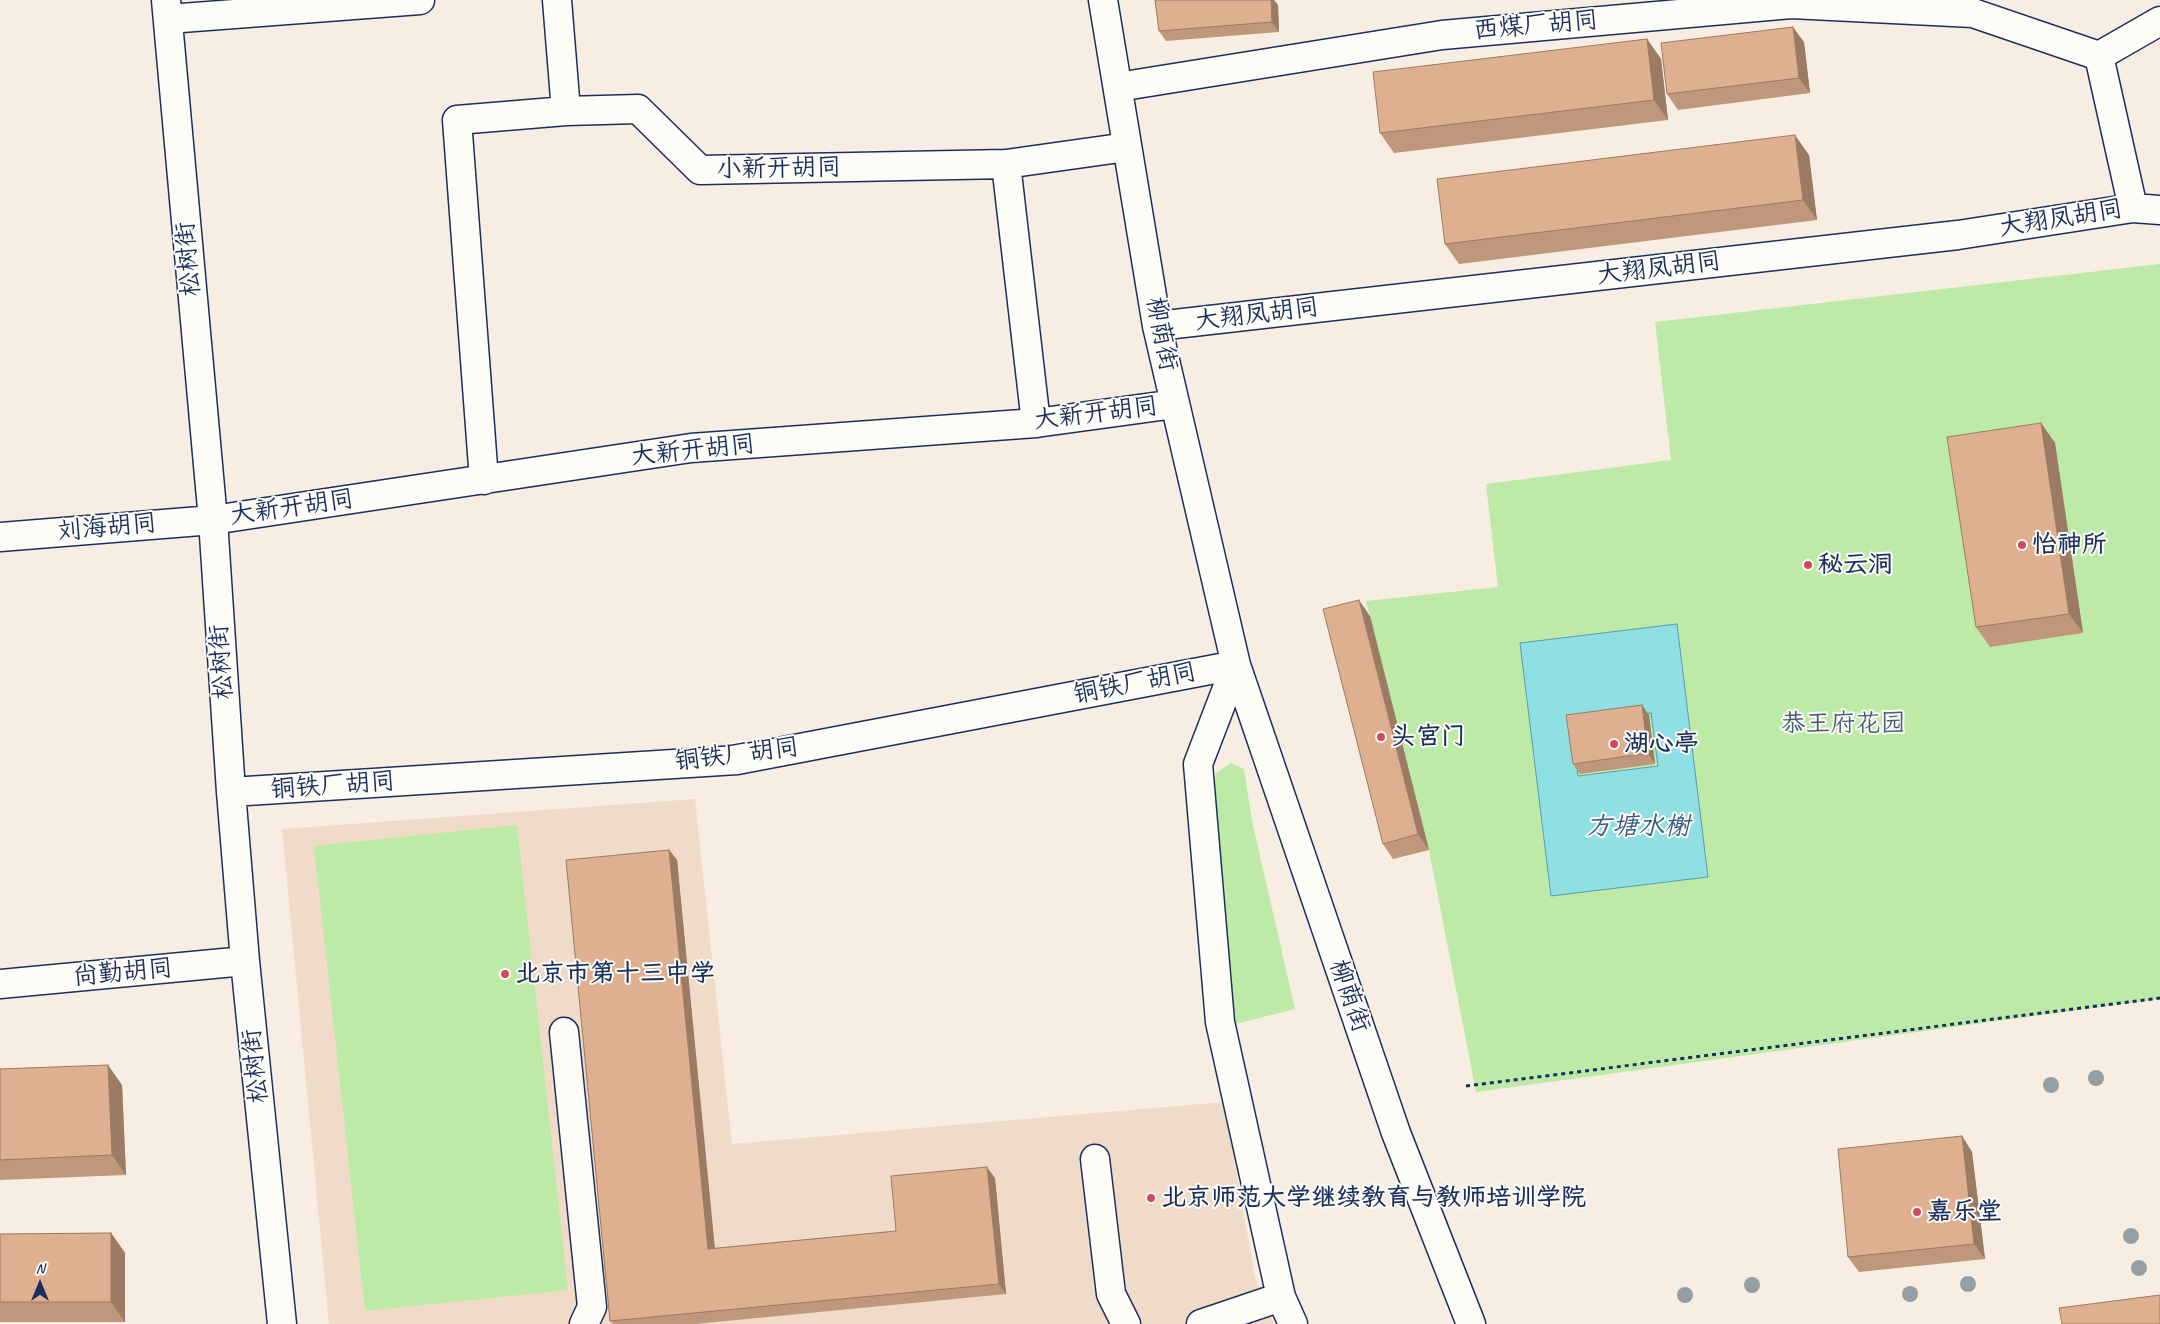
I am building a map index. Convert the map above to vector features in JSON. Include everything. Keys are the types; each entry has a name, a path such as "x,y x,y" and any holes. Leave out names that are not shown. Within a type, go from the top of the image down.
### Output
{"street":[{"path":"167,10 420,0"},
{"path":"557,0 566,111"},
{"name":"柳荫街","path":"1103,0 1157,326 1236,665 1396,1133 1471,1324"},
{"name":"西煤厂胡同","path":"1118,87 1442,34 1791,4 1973,13 2099,56"},
{"name":"松树街","path":"167,10 213,520 231,792 245,961 282,1324"},
{"path":"2133,208 2099,56 2160,21"},
{"name":"小新开胡同","path":"484,480 456,120 566,111 638,109 700,170 1006,164 1127,146"},
{"path":"1006,164 1036,423"},
{"name":"大翔凤胡同","path":"1157,326 1958,235 2133,208 2160,210"},
{"name":"大新开胡同","path":"213,520 691,448 1036,423 1175,404"},
{"name":"刘海胡同","path":"0,537 213,520"},
{"path":"1236,665 1198,764 1220,1022 1281,1297 1293,1324"},
{"name":"铜铁厂胡同","path":"231,792 737,760 1236,665"},
{"name":"尚勤胡同","path":"0,984 245,961"},
{"path":"564,1032 592,1307 584,1324"},
{"path":"1095,1159 1112,1294 1126,1324"},
{"path":"1201,1324 1281,1297"}],"path":[{"path":"1466,1086 2160,998"}],"shaded area":[{"name":"北京市第十三中学","path":"695,799 732,1144 1224,1102 1255,1277 1274,1324 329,1324 282,829"}],"green space":[{"name":"恭王府花园","path":"2160,264 2160,999 1476,1092 1429,850 1366,601 1498,587 1486,484 1671,460 1655,322"},
{"path":"1231,763 1244,769 1252,821 1295,1009 1235,1024 1210,811 1216,773"},
{"path":"517,825 568,1290 365,1311 314,846"}],"water":[{"name":"方塘水榭","path":"1677,624 1708,877 1551,896 1520,643","holes":["1651,713 1658,766 1578,776 1571,724"]}],"building":[{"path":"1155,0 1271,0 1272,22 1159,31"},
{"path":"1793,27 1799,78 1667,94 1661,43"},
{"path":"1647,39 1654,100 1380,133 1373,72"},
{"path":"1795,135 1803,200 1445,244 1437,179"},
{"name":"怡神所","path":"2041,423 2069,614 1976,627 1947,437"},
{"name":"头宫门","path":"1359,600 1418,834 1383,844 1323,609"},
{"name":"湖心亭","path":"1642,705 1648,753 1573,764 1566,715"},
{"path":"669,850 708,1249 896,1231 891,1176 987,1167 999,1284 610,1321 566,860"},
{"path":"108,1065 112,1155 0,1160 0,1069"},
{"name":"嘉乐堂","path":"1962,1136 1974,1244 1848,1257 1838,1149"},
{"path":"111,1233 111,1302 0,1302 0,1234"},
{"path":"2160,1295 2160,1324 2062,1324 2059,1308"}],"place":[{"name":"怡神所","path":"2022,545"},
{"name":"秘云洞","path":"1808,565"},
{"name":"头宫门","path":"1381,737"},
{"name":"湖心亭","path":"1614,744"},
{"name":"北京市第十三中学","path":"505,974"},
{"name":"北京师范大学继续教育与教师培训学院","path":"1151,1198"},
{"name":"嘉乐堂","path":"1917,1212"}]}
